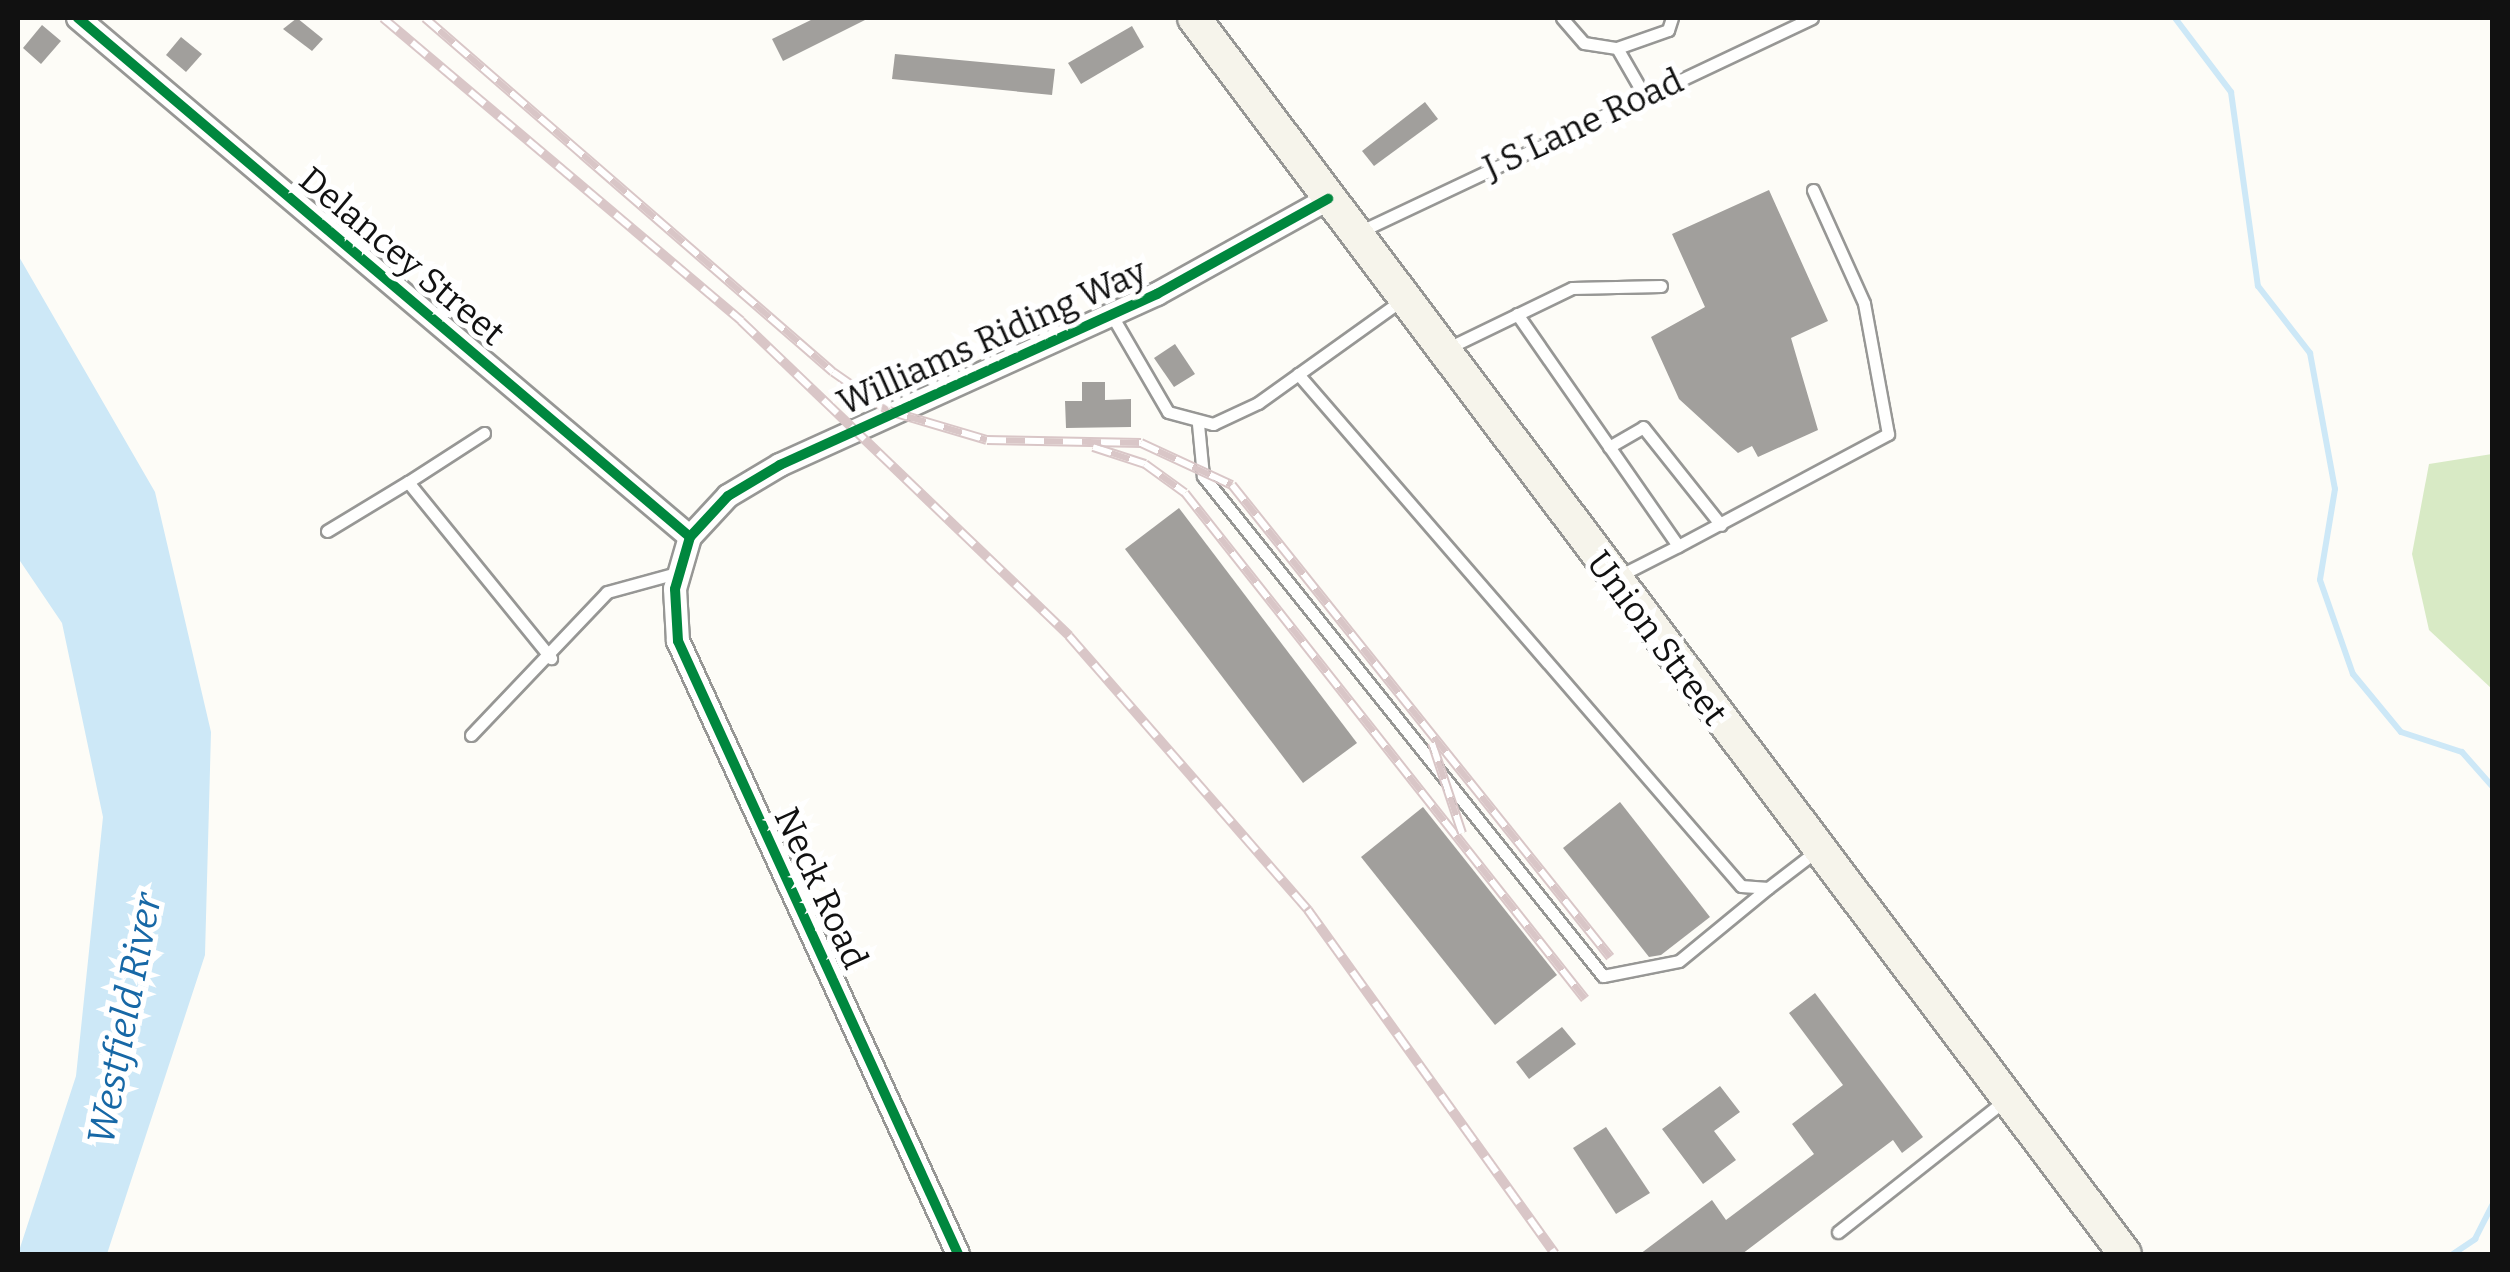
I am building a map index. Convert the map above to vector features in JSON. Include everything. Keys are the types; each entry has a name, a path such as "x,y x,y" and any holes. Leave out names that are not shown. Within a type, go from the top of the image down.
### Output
{"main road":[{"name":"Union Street","path":"1194,18 1612,579 2125,1254"}],"street":[{"name":"Delancey Street","path":"78,18 690,536"},
{"name":"Williams Riding Way","path":"690,536 728,496 780,465 1111,314 1328,199"},
{"name":"Neck Road","path":"690,536 680,572 678,640 958,1254"}],"lane":[{"path":"1562,18 1584,42 1617,48 1668,30 1672,18"},
{"name":"J S Lane Road","path":"1356,234 1812,18"},
{"path":"1617,48 1644,95"},
{"path":"1612,579 1722,525 1888,434 1864,302 1813,190"},
{"path":"1442,351 1572,288 1661,286"},
{"path":"1111,314 1168,412 1198,424 1258,403 1403,299"},
{"path":"1517,314 1678,546"},
{"path":"1298,374 1741,886 1768,888"},
{"path":"1198,424 1203,476 1603,976 1679,961 1819,849"},
{"path":"1609,446 1643,427 1722,525"},
{"path":"327,531 484,433"},
{"path":"408,482 550,658"},
{"path":"472,735 550,658 607,592 680,572"},
{"path":"1838,1232 2007,1098"}],"green space":[{"path":"2492,454 2492,689 2429,630 2412,554 2429,464"}],"water":[{"name":"Westfield River","path":"18,255 155,492 211,732 205,955 107,1254 18,1254 76,1076 103,817 62,623 18,558"}],"building":[{"path":"297,18 323,39 312,51 283,29"},
{"path":"815,18 869,18 783,61 772,39"},
{"path":"42,25 61,41 41,64 23,48"},
{"path":"1132,26 1144,47 1081,84 1068,63"},
{"path":"181,37 202,54 186,72 166,55"},
{"path":"895,54 1055,69 1052,95 892,79"},
{"path":"1425,102 1438,119 1374,166 1362,151"},
{"path":"1769,190 1828,321 1791,338 1818,430 1758,457 1752,446 1738,453 1679,399 1651,337 1705,307 1672,234"},
{"path":"1175,344 1195,374 1174,387 1154,358"},
{"path":"1082,382 1105,382 1105,400 1131,399 1131,427 1066,428 1065,401 1082,401"},
{"path":"1179,508 1357,743 1303,783 1125,549"},
{"path":"1620,802 1710,917 1661,955 1649,957 1563,848"},
{"path":"1423,807 1557,975 1495,1025 1361,857"},
{"path":"1815,993 1923,1137 1902,1153 1893,1140 1742,1254 1640,1254 1712,1200 1726,1220 1814,1154 1792,1124 1843,1085 1789,1013"},
{"path":"1562,1027 1576,1044 1529,1079 1516,1062"},
{"path":"1720,1086 1740,1112 1714,1131 1736,1160 1703,1184 1662,1129"},
{"path":"1606,1127 1650,1193 1616,1214 1573,1148"}],"waterway":[{"path":"2175,18 2231,92 2258,286 2310,353 2335,489 2320,580 2353,674 2401,732 2462,752 2492,786"},
{"path":"2453,1254 2475,1239 2492,1205"}],"railway":[{"path":"383,18 741,321 1069,636 1308,910 1555,1254"},
{"path":"425,18 833,372 889,411 987,440 1141,443 1232,485 1610,957"},
{"path":"1093,447 1145,464 1185,493 1585,999"},
{"path":"1432,743 1462,833"}],"cycle path":[{"path":"78,18 690,537"},
{"path":"958,1254 678,641 675,589 690,537 728,496 780,465 1157,294 1328,199"}]}
